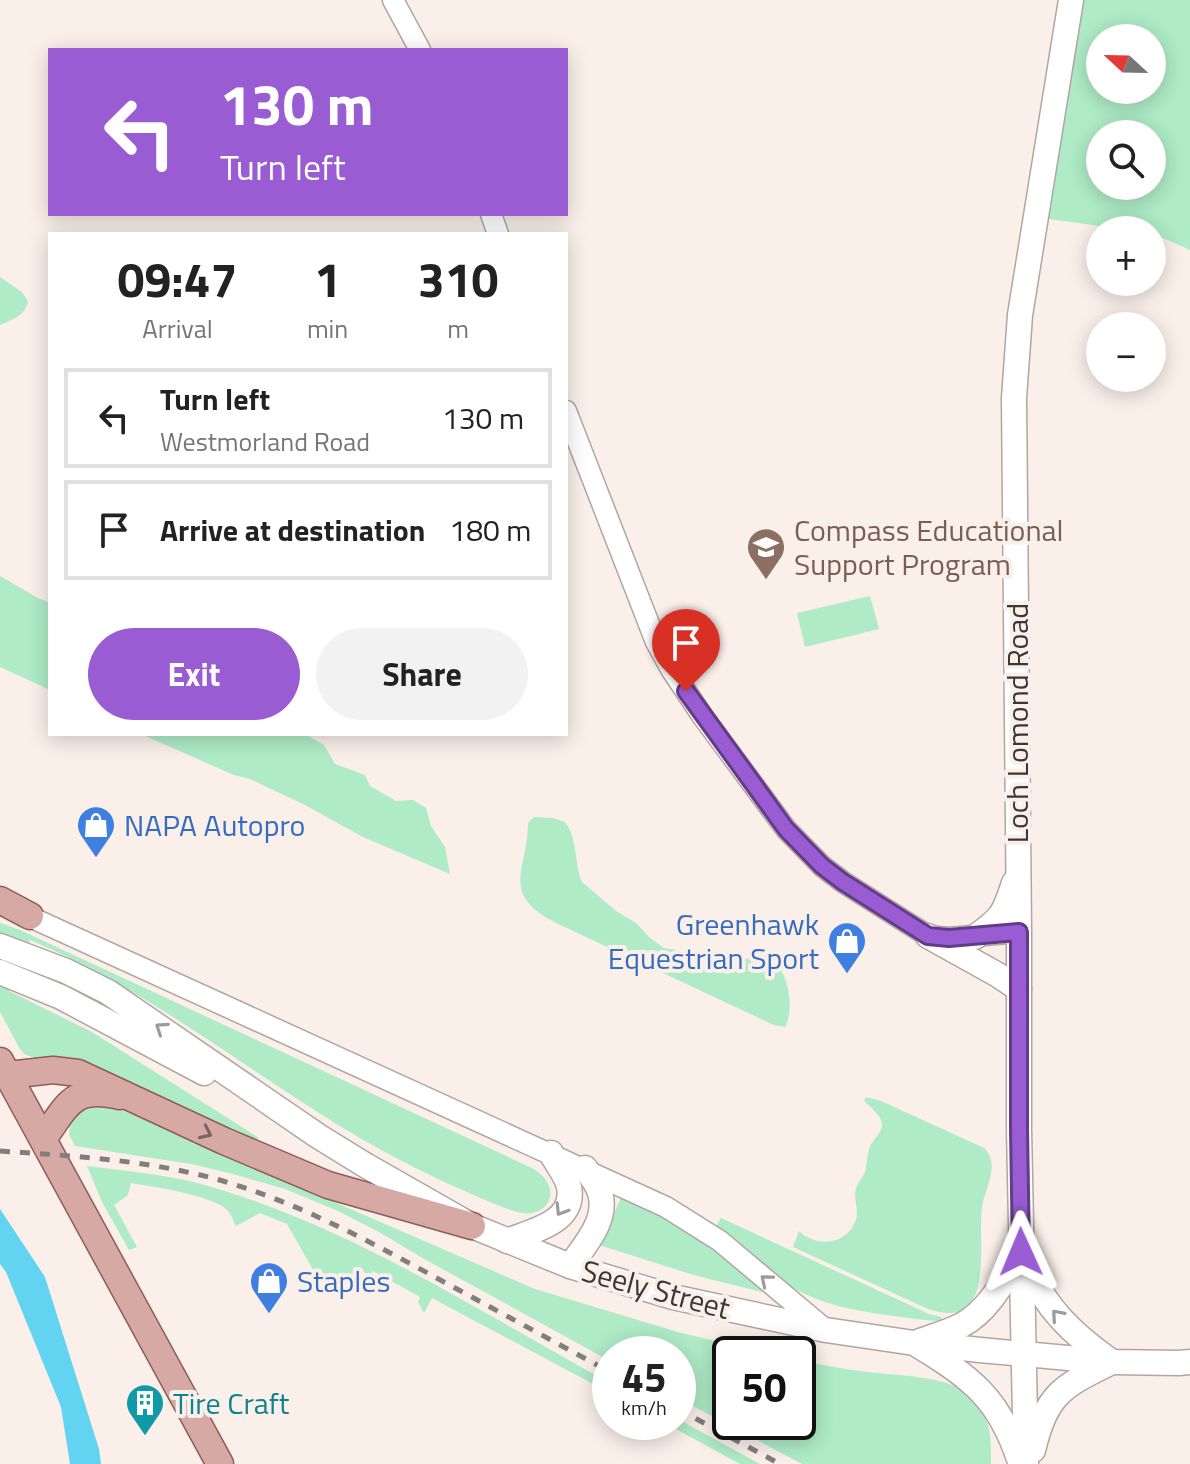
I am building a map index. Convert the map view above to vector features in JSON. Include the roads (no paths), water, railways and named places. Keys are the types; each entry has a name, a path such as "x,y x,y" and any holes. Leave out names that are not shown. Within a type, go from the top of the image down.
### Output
{"main road":[{"name":"Loch Lomond Road","path":"1025,1464 1014,430 1016,351 1071,0"},
{"path":"975,937 997,921 1007,905 1019,870"},
{"path":"0,902 30,916"},
{"path":"0,910 30,916"},
{"path":"928,936 1019,989"},
{"name":"Seely Street","path":"0,946 66,971 108,992 318,1136 472,1226 570,1266 673,1297 826,1330 914,1343 1112,1362 1190,1362"},
{"name":"Seely Street","path":"7,975 61,997 318,1136"},
{"path":"4,1068 78,1073 328,1185 472,1226"},
{"path":"4,1068 220,1464"},
{"path":"43,1139 70,1102 81,1096 95,1092 135,1099"},
{"path":"507,1241 554,1222 565,1210 569,1188 551,1153"},
{"path":"570,1266 592,1235 601,1209 600,1194 585,1168"},
{"path":"914,1343 962,1325 979,1313 991,1300 1021,1252"},
{"path":"1021,1252 1035,1284 1049,1305 1074,1333 1112,1362 1072,1381 1048,1406 1025,1464"},
{"path":"914,1343 963,1376 993,1404 1025,1464"}],"street":[{"path":"393,0 419,48"},
{"path":"568,416 656,642 703,717 786,829 822,866 860,894 928,936 975,937 1019,932"},
{"path":"30,916 666,1207 707,1232 826,1330"}],"water":[{"path":"0,1209 45,1277 101,1464 70,1464 61,1407 0,1264"}],"railway":[{"path":"0,1151 140,1164 196,1174 251,1190 356,1235 592,1362"},
{"path":"696,1419 780,1464"}],"place":[{"name":"Compass Educational Support Program","path":"766,581"},
{"name":"NAPA Autopro","path":"96,859"},
{"name":"Greenhawk Equestrian Sport","path":"847,975"},
{"name":"Staples","path":"269,1315"},
{"name":"Tire Craft","path":"145,1437"}]}
